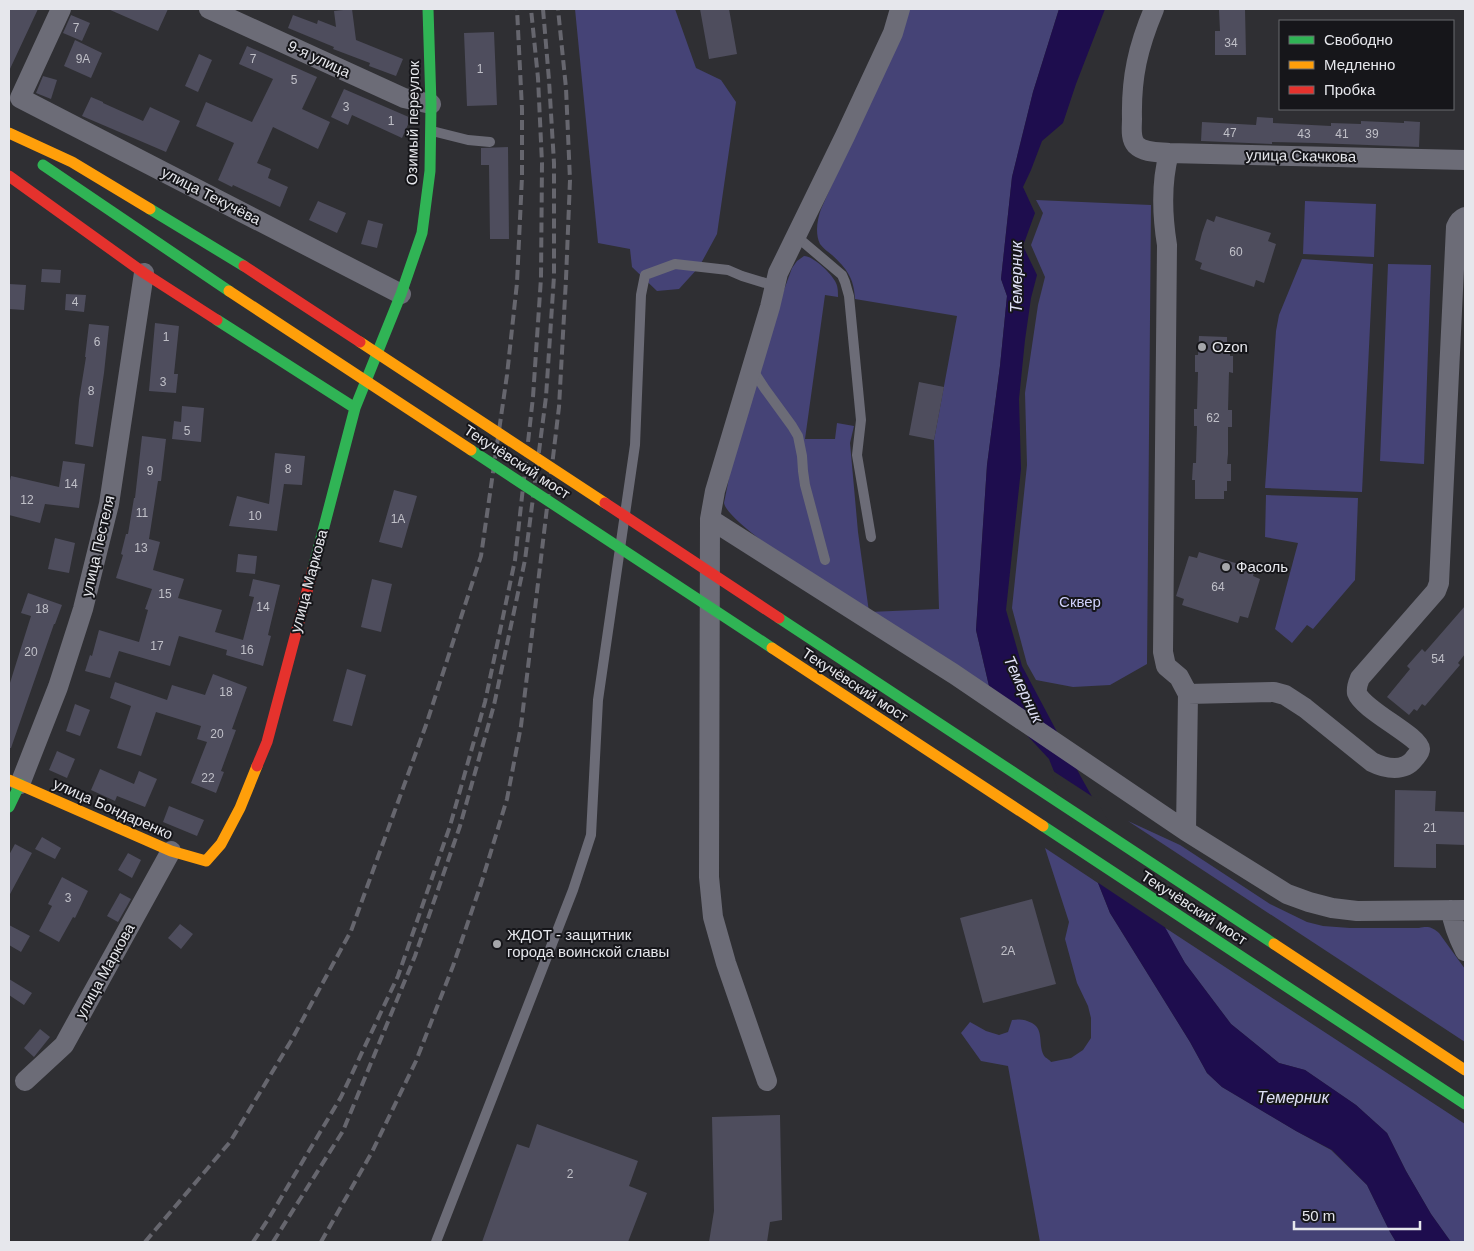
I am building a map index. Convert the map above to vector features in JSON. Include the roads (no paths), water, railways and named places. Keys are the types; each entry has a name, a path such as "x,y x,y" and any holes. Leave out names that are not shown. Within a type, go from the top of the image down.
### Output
{"main road":[{"name":"Озимый переулок","path":"402,294 422,233 430,171 431,104 428,9"},
{"name":"Текучёвский мост","path":"9,133 72,162 244,266 1465,1070"},
{"name":"Текучёвский мост","path":"9,141 229,291 1465,1104"},
{"path":"9,176 144,273 355,408"},
{"name":"улица Маркова","path":"206,862 221,844 240,808 267,742 355,408 402,294"},
{"name":"улица Пестеля","path":"9,808 14,782"},
{"name":"улица Бондаренко","path":"14,782 171,851 206,862"}],"street":[{"name":"улица Текучёва","path":"61,9 20,98 402,294"},
{"name":"9-я улица","path":"209,9 404,98 431,104"},
{"path":"767,1081 726,963 713,918 709,877 710,519 715,491 770,308 778,273 893,33 900,9"},
{"name":"улица Скачкова","path":"1154,9 1136,60 1131,96 1134,142 1138,147 1146,151 1465,160"},
{"path":"1169,153 1166,163 1163,198 1163,222 1168,245 1163,652 1166,666 1179,677 1188,694 1186,831"},
{"path":"1188,694 1274,692 1285,695 1305,708 1372,762 1380,766 1388,768 1406,766 1410,764 1419,752 1418,744 1400,728 1390,724 1360,698 1357,692 1357,684 1360,678 1436,591 1439,583 1456,227 1462,218 1465,217"},
{"name":"улица Пестеля","path":"14,782 61,678 83,609 109,504 144,273"},
{"path":"710,519 954,674 1186,831 1266,882 1287,894 1332,908 1357,911 1458,910 1453,924 1465,951"},
{"name":"улица Маркова","path":"25,1081 64,1045 171,851"}],"lane":[{"path":"431,131 468,140 490,142"},
{"path":"796,236 842,275 850,298 861,420 857,455 871,537"},
{"path":"436,1242 573,890 591,835 598,700 635,445 641,295 645,275 675,264 728,270 775,286"},
{"path":"752,368 764,389 798,436 805,485 825,560"}],"water":[{"name":"Темерник","path":"1059,9 1105,9 1063,123 1042,141 1023,187 1035,213 1023,246 1037,275 1031,298 1019,399 1021,469 1006,610 1022,666 1081,777 1185,963 1231,1024 1279,1063 1305,1070 1356,1105 1387,1133 1431,1214 1451,1242 1396,1242 1367,1185 1332,1150 1222,1087 1207,1073 1190,1042 1110,913 1049,759 1023,731 989,686 976,630 987,465 1007,296 1001,279 1012,177 1033,92"}],"railway":[{"path":"145,1242 230,1142 291,1041 351,931 426,725 481,556 507,375 517,283 522,177 522,109 517,9"},
{"path":"253,1242 341,1097 398,976 450,826 485,702 515,560 533,397 541,278 542,163 538,78 531,9"},
{"path":"273,1242 343,1131 415,956 460,826 494,705 525,560 546,397 554,276 554,163 543,9"},
{"path":"321,1242 372,1152 416,1061 453,966 507,799 521,726 559,407 570,180 566,88 558,9"}],"place":[{"name":"Ozon","path":"1202,347"},
{"name":"Фасоль","path":"1226,567"},
{"name":"ЖДОТ - защитник города воинской славы","path":"497,944"}],"park label":[{"name":"Сквер","path":"1080,602"}]}
